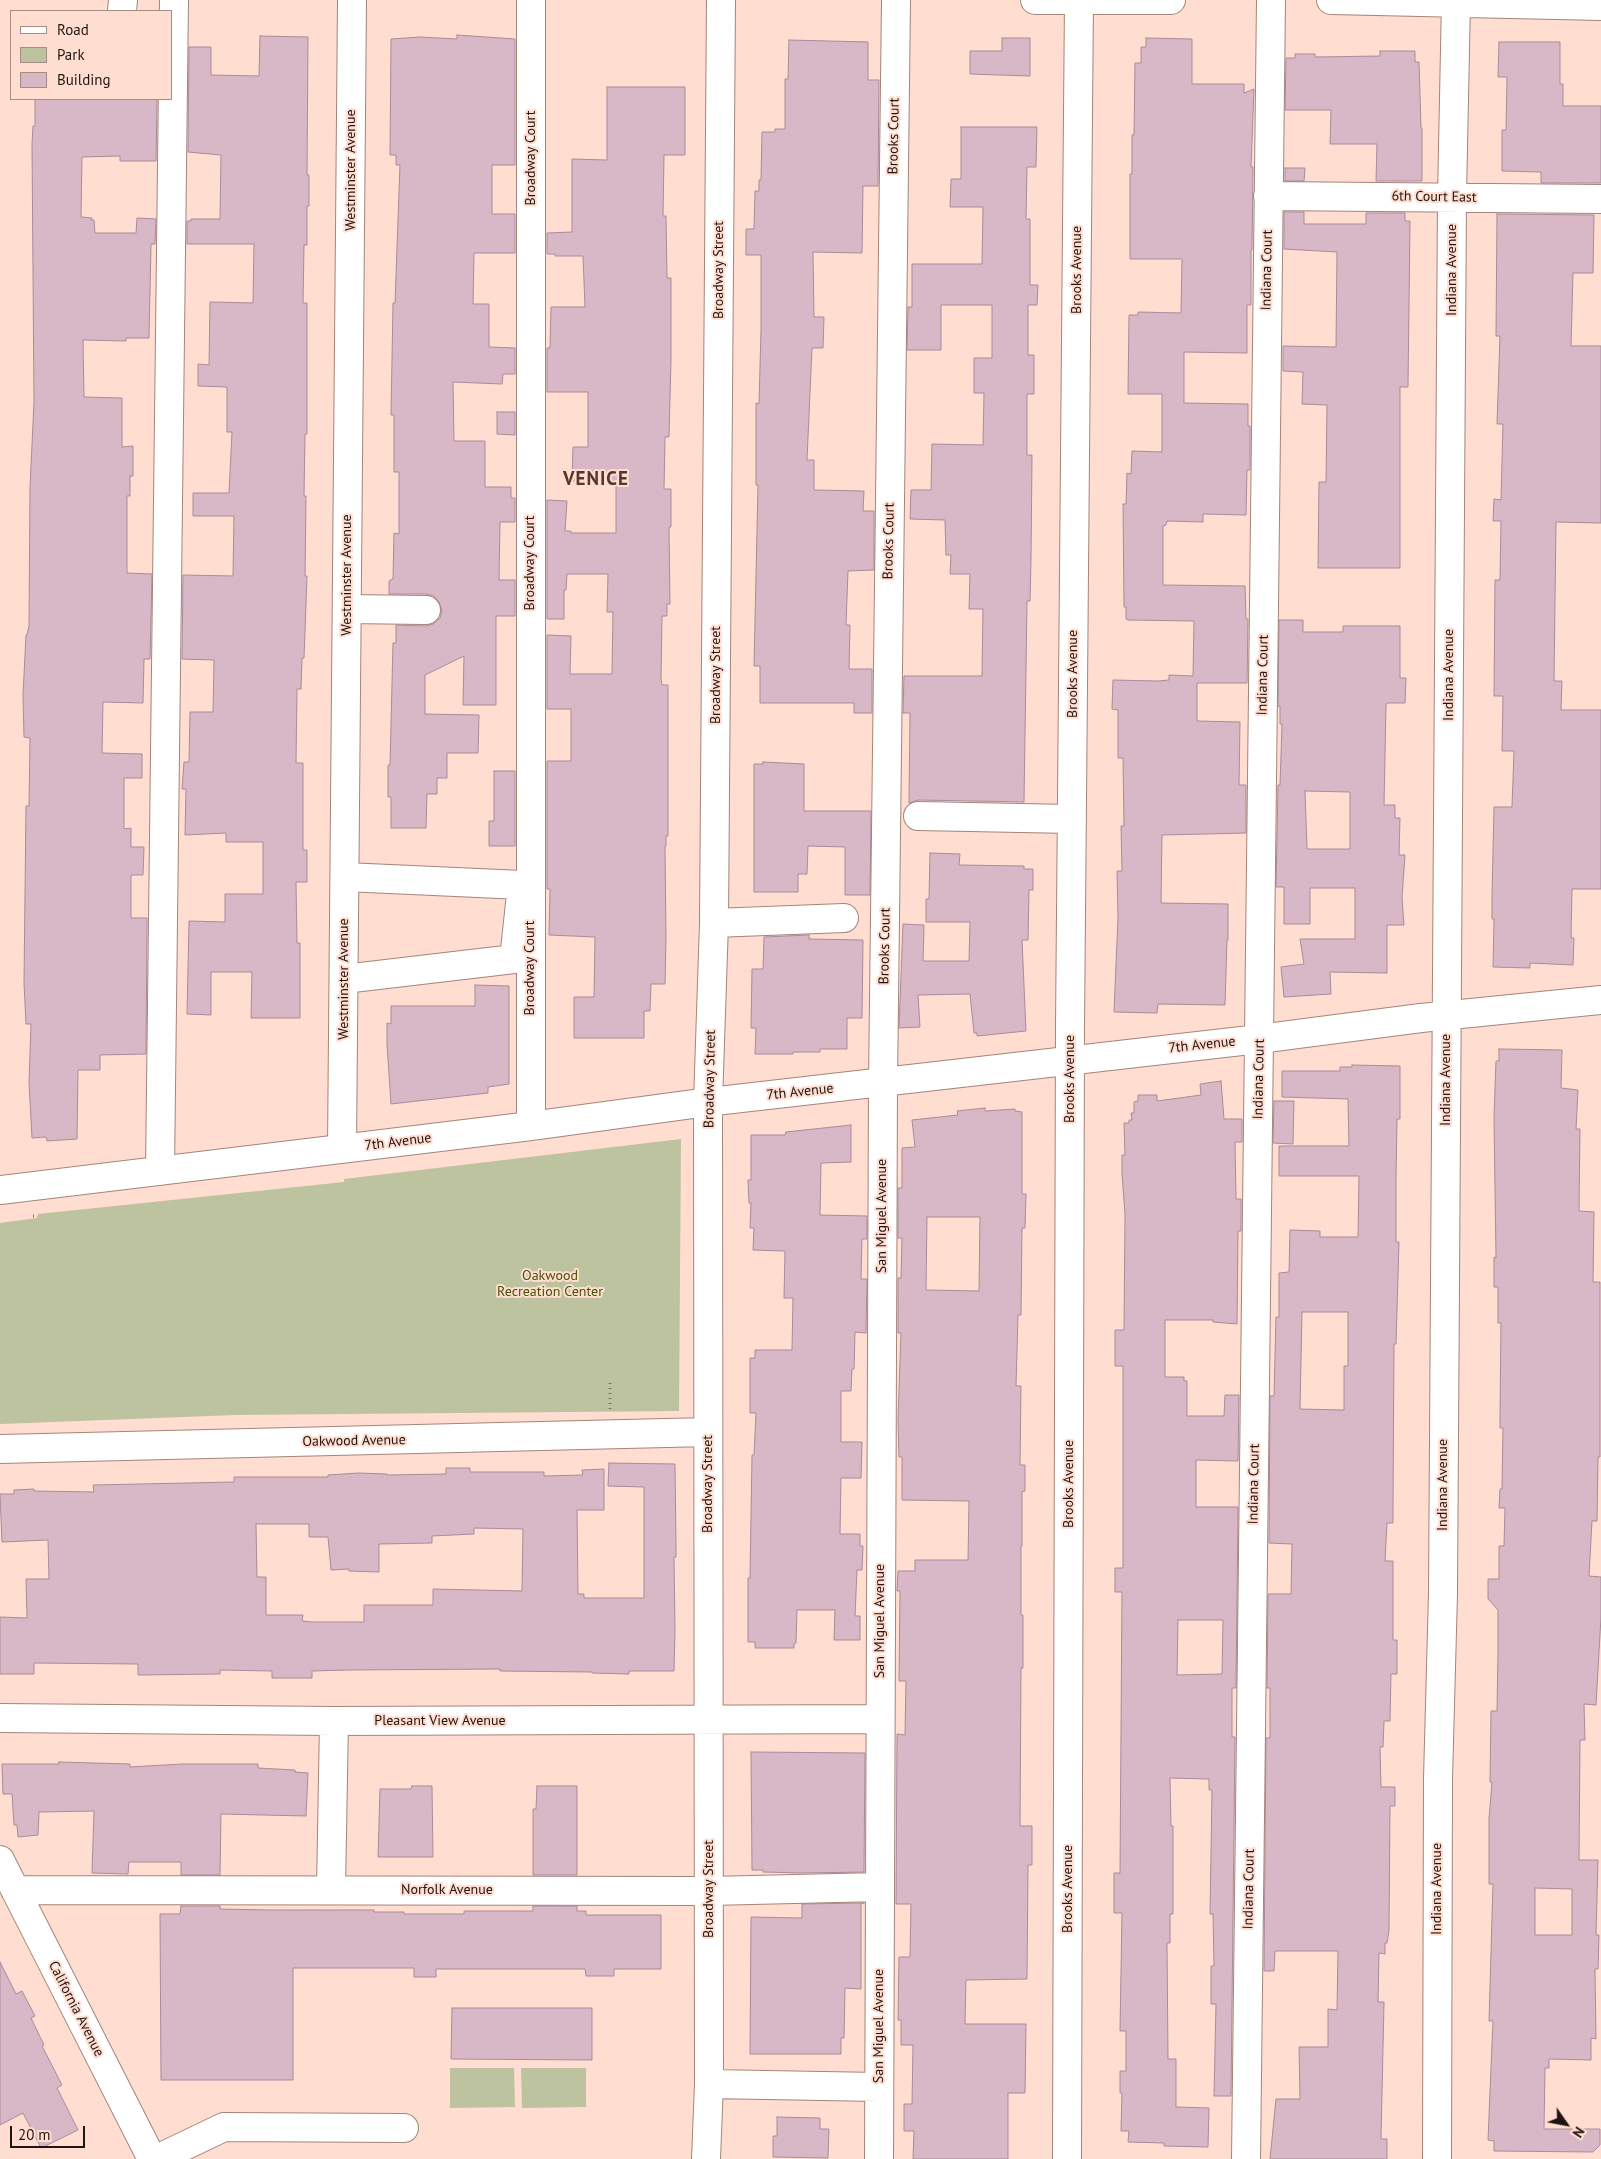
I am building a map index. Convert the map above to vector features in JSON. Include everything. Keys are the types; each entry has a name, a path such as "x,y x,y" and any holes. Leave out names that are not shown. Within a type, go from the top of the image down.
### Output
{"street":[{"path":"160,1171 174,0"},
{"name":"Westminster Avenue","path":"342,1149 352,0"},
{"name":"Broadway Court","path":"531,0 531,1126"},
{"name":"Broadway Street","path":"706,2159 709,2084 708,1102 714,923 720,0"},
{"name":"Brooks Court","path":"883,1082 896,0"},
{"path":"1035,0 1171,0"},
{"name":"Brooks Avenue","path":"1067,2159 1070,1060 1079,0"},
{"name":"Indiana Court","path":"1246,2159 1271,0"},
{"path":"1331,0 1456,1 1601,6"},
{"name":"Indiana Avenue","path":"1437,2159 1438,1779 1443,1593 1452,197 1456,1"},
{"name":"6th Court East","path":"1268,196 1601,199"},
{"path":"347,609 426,610"},
{"path":"918,816 1072,819"},
{"path":"344,979 514,958 522,885 345,878"},
{"path":"714,923 844,918"},
{"name":"7th Avenue","path":"0,1190 531,1126 708,1102 1446,1016 1601,1000"},
{"name":"San Miguel Avenue","path":"879,2159 879,1720 883,1082"},
{"name":"Oakwood Avenue","path":"0,1449 708,1432"},
{"name":"Pleasant View Avenue","path":"0,1718 334,1721 879,1720"},
{"path":"332,1890 334,1721"},
{"name":"California Avenue","path":"0,1860 152,2159"},
{"name":"Norfolk Avenue","path":"15,1890 709,1891 879,1887"},
{"path":"709,2084 879,2087"},
{"path":"157,2159 224,2127 404,2128"}],"path":[{"path":"33,1216 38,1216"},
{"path":"610,1379 610,1415"}],"green space":[{"name":"Oakwood Recreation Center","path":"681,1139 679,1411 235,1415 0,1424 0,1223 37,1218 38,1214 344,1182 344,1179"},
{"path":"450,2068 514,2068 515,2107 450,2108"},
{"path":"521,2068 586,2068 586,2107 522,2108"}],"building":[{"path":"457,35 515,39 515,165 492,165 492,214 515,214 515,253 474,253 473,304 489,304 489,347 515,348 515,374 503,374 502,384 453,382 454,441 485,441 485,487 511,487 511,498 515,498 515,522 500,522 499,580 515,580 515,616 496,616 496,705 463,705 464,656 425,675 425,714 479,715 478,753 447,753 447,778 437,778 437,794 427,794 426,828 391,828 391,797 388,797 388,765 390,765 393,643 396,643 396,625 426,626 433,624 440,618 442,610 434,596 426,594 389,594 389,581 393,579 394,533 399,534 399,472 394,472 394,415 391,415 393,303 395,303 400,165 396,165 396,155 390,155 391,39 420,37 457,39"},
{"path":"260,36 308,37 307,175 309,175 309,206 307,206 307,245 304,245 303,303 307,303 307,434 305,434 304,496 306,496 305,576 307,576 304,658 302,658 301,689 297,689 296,763 303,763 303,850 307,850 307,882 296,882 297,943 300,943 300,1018 251,1018 252,972 211,972 211,1015 187,1014 189,921 225,922 225,894 263,894 263,842 226,842 226,833 185,835 186,789 182,789 184,762 189,762 190,712 213,712 214,660 182,659 183,575 233,576 234,516 193,516 193,493 229,493 232,432 227,432 227,387 198,386 198,364 209,365 210,302 253,303 254,244 187,244 187,221 191,221 191,219 220,219 221,155 188,152 189,47 211,47 211,75 259,76"},
{"path":"1002,38 1030,38 1030,76 970,74 970,51 1002,51"},
{"path":"1146,38 1192,39 1192,84 1244,84 1244,93 1254,89 1251,167 1253,167 1251,305 1247,305 1247,353 1184,352 1184,403 1248,404 1250,470 1247,470 1246,515 1203,514 1203,522 1167,521 1166,525 1163,526 1163,585 1245,586 1246,619 1248,619 1247,683 1197,683 1197,721 1240,722 1239,785 1246,785 1246,833 1162,835 1161,903 1228,904 1228,940 1225,1005 1158,1004 1157,1013 1114,1012 1118,917 1117,871 1122,871 1121,826 1124,826 1123,758 1118,758 1118,710 1112,709 1113,680 1158,681 1169,680 1169,675 1193,676 1194,621 1128,620 1126,619 1126,607 1124,607 1123,504 1126,504 1127,473 1131,474 1132,451 1162,452 1162,394 1128,394 1129,315 1138,315 1138,312 1181,313 1182,259 1130,259 1130,174 1132,174 1132,135 1134,135 1135,63 1141,63 1141,47 1146,47"},
{"path":"789,40 868,42 868,80 879,80 878,186 863,186 862,253 813,252 814,317 824,317 823,348 812,348 807,460 814,460 814,490 864,491 863,511 874,511 874,570 848,571 846,625 850,625 849,669 872,669 872,713 854,713 854,703 760,703 760,666 754,666 758,485 756,485 756,403 759,404 761,255 746,255 746,229 754,229 755,191 759,191 759,180 761,180 762,132 775,132 775,129 785,129 785,79 788,79"},
{"path":"1499,42 1560,42 1560,84 1563,84 1563,106 1601,106 1601,183 1541,183 1541,172 1502,171 1502,130 1506,130 1507,77 1498,77"},
{"path":"1380,51 1415,51 1415,62 1419,62 1422,181 1376,181 1377,144 1330,144 1331,110 1285,110 1286,58 1295,58 1295,54 1315,54 1315,57 1380,56"},
{"path":"607,87 685,87 685,155 664,155 663,216 666,216 667,278 671,278 669,437 665,437 664,489 671,489 671,527 669,527 670,604 667,604 667,616 662,616 661,679 662,685 668,685 668,836 666,836 665,846 665,984 651,984 650,1011 644,1011 644,1038 574,1038 574,997 594,997 595,937 549,935 550,889 547,889 547,761 571,761 571,709 547,709 547,635 571,636 570,674 612,674 613,612 607,612 608,574 567,574 566,590 564,590 564,619 547,619 547,500 567,501 565,531 571,531 571,533 616,533 616,481 572,481 573,447 588,447 588,392 547,392 547,348 550,348 551,307 585,307 583,256 555,256 555,254 547,254 547,233 572,232 572,159 607,160"},
{"path":"35,100 157,100 156,161 120,161 120,156 82,157 81,217 94,220 95,233 136,233 137,218 156,219 155,244 151,244 149,338 126,338 126,341 83,340 84,397 122,398 122,447 133,446 133,476 130,476 130,496 127,496 127,573 152,574 150,659 144,659 143,703 103,702 102,753 142,754 142,778 124,778 124,829 131,828 131,847 144,847 143,875 131,875 131,918 147,918 146,1054 100,1055 100,1070 78,1070 77,1139 47,1141 46,1137 32,1138 29,1083 31,1024 26,1024 24,983 26,806 29,806 30,738 24,737 23,695 26,635 29,626 30,487 34,402 32,144 33,126 35,126"},
{"path":"961,127 1037,127 1036,167 1027,167 1026,219 1030,219 1030,285 1038,285 1037,305 1028,305 1028,355 1034,355 1034,394 1027,394 1027,455 1032,455 1030,601 1027,601 1024,802 918,800 909,803 910,713 903,713 904,676 982,676 983,609 969,609 970,574 950,574 951,555 946,555 945,520 910,519 911,490 931,490 932,444 983,445 984,393 974,393 974,358 992,358 992,305 941,305 941,350 907,350 908,307 912,307 912,264 982,264 983,207 950,207 951,179 961,179"},
{"path":"1285,168 1305,168 1304,181 1285,181"},
{"path":"1284,212 1304,212 1304,224 1366,224 1366,213 1405,213 1405,221 1410,221 1408,387 1400,387 1400,568 1318,568 1319,482 1326,482 1327,405 1302,404 1303,372 1283,371 1283,346 1336,347 1337,252 1284,249"},
{"path":"1497,214 1594,215 1593,273 1573,273 1571,346 1601,346 1601,523 1556,522 1554,681 1562,681 1561,710 1601,710 1601,889 1572,889 1571,938 1574,938 1573,965 1530,963 1530,968 1493,967 1494,807 1512,807 1514,751 1502,751 1503,696 1494,696 1495,580 1500,580 1501,521 1493,521 1494,499 1501,500 1503,424 1497,424 1500,336 1496,336"},
{"path":"497,412 515,412 515,435 497,434"},
{"path":"1279,620 1303,620 1303,632 1343,632 1343,626 1400,626 1400,678 1406,678 1405,703 1387,703 1386,705 1384,805 1395,805 1395,818 1400,818 1399,855 1405,855 1402,898 1404,925 1387,925 1387,973 1330,972 1331,994 1284,997 1281,967 1304,964 1300,939 1355,939 1355,888 1310,888 1310,924 1284,924 1284,887 1276,887 1278,785 1280,785 1282,724 1280,724 1280,706 1278,706","holes":["1305,791 1350,792 1350,849 1307,849"]},
{"path":"763,762 804,764 804,811 871,811 870,895 845,895 845,847 808,846 807,874 798,874 798,892 754,892 754,764 763,764"},
{"path":"494,771 515,771 515,846 489,846 489,821 494,821"},
{"path":"930,853 960,854 959,865 1024,866 1024,869 1033,869 1033,890 1029,890 1028,940 1022,940 1026,1031 977,1036 977,1033 974,1033 970,994 918,995 920,1027 899,1028 903,924 924,925 923,961 969,961 970,922 926,922 926,899 929,899"},
{"path":"809,935 809,939 863,940 862,1018 847,1018 847,1049 820,1049 820,1052 793,1052 793,1054 755,1054 756,1028 751,1028 752,969 763,969 764,937"},
{"path":"475,985 509,986 509,1084 488,1087 488,1093 391,1104 387,1023 391,1024 391,1006 475,1006"},
{"path":"1499,1049 1562,1050 1561,1088 1578,1090 1576,1129 1580,1129 1579,1211 1594,1212 1593,1282 1600,1282 1600,1457 1598,1457 1597,1521 1592,1521 1589,1576 1601,1577 1601,1617 1596,1705 1584,1704 1585,1740 1580,1740 1579,1860 1598,1860 1596,1935 1599,1935 1598,1969 1595,1969 1596,2039 1591,2038 1591,2060 1549,2059 1549,2068 1545,2068 1544,2129 1600,2129 1600,2145 1593,2152 1494,2151 1494,2141 1488,2140 1493,2021 1489,2021 1493,1884 1489,1884 1489,1819 1492,1782 1490,1782 1491,1711 1497,1711 1498,1610 1488,1599 1488,1579 1499,1579 1499,1546 1504,1546 1505,1508 1499,1508 1500,1489 1502,1489 1503,1428 1500,1428 1501,1323 1498,1323 1498,1287 1494,1287 1494,1257 1496,1258 1494,1118 1496,1061 1499,1061","holes":["1535,1888 1572,1889 1572,1935 1535,1935"]},
{"path":"1352,1065 1400,1066 1400,1119 1397,1119 1396,1178 1396,1242 1399,1242 1396,1344 1394,1344 1393,1523 1387,1523 1385,1561 1393,1561 1393,1640 1397,1640 1397,1674 1391,1674 1390,1721 1384,1721 1383,1747 1380,1747 1381,1787 1395,1787 1395,1806 1390,1806 1389,1931 1387,1943 1385,1943 1385,1954 1379,1953 1378,2002 1384,2002 1381,2139 1387,2139 1387,2159 1270,2159 1276,2099 1300,2099 1299,2047 1328,2047 1328,2009 1337,2010 1338,1951 1275,1951 1274,1971 1264,1971 1266,1738 1270,1738 1270,1688 1267,1688 1268,1594 1291,1594 1292,1544 1269,1543 1270,1396 1274,1396 1276,1317 1279,1317 1279,1273 1289,1272 1290,1230 1320,1231 1320,1237 1358,1237 1359,1176 1279,1176 1279,1146 1349,1146 1348,1099 1282,1097 1282,1071 1340,1071 1340,1067 1352,1067","holes":["1302,1312 1348,1312 1348,1366 1344,1366 1344,1410 1300,1409"]},
{"path":"1221,1081 1224,1119 1242,1119 1242,1142 1235,1142 1236,1199 1241,1199 1241,1231 1238,1231 1237,1324 1213,1322 1213,1320 1165,1320 1165,1377 1184,1377 1184,1381 1187,1381 1187,1416 1224,1416 1225,1395 1239,1395 1238,1461 1196,1460 1196,1507 1238,1507 1236,1688 1232,1688 1232,1737 1235,1737 1231,2096 1214,2096 1216,2004 1211,2004 1211,1966 1214,1966 1213,1914 1210,1914 1212,1790 1209,1790 1209,1779 1170,1778 1171,1826 1173,1826 1173,1914 1170,1914 1170,1943 1167,1943 1168,2059 1176,2059 1176,2107 1209,2108 1208,2147 1164,2146 1164,2143 1128,2142 1129,2131 1121,2131 1122,2093 1120,2093 1120,2071 1126,2071 1126,2031 1120,2031 1122,1913 1114,1913 1114,1873 1120,1873 1122,1592 1115,1592 1115,1568 1123,1568 1123,1366 1115,1366 1115,1330 1124,1330 1125,1214 1122,1155 1125,1155 1124,1123 1129,1123 1129,1120 1132,1120 1131,1113 1134,1113 1134,1102 1138,1101 1138,1095 1157,1095 1157,1101 1201,1095 1200,1084","holes":["1178,1620 1223,1620 1222,1674 1177,1675"]},
{"path":"1274,1101 1294,1101 1293,1144 1273,1143"},
{"path":"985,1108 985,1111 1015,1109 1015,1111 1022,1112 1022,1194 1026,1194 1025,1228 1022,1228 1021,1315 1018,1315 1016,1386 1021,1386 1020,1465 1025,1465 1025,1491 1022,1492 1021,1546 1023,1668 1021,1668 1020,1826 1032,1826 1032,1865 1028,1865 1027,1979 966,1980 965,2024 1026,2024 1025,2093 1008,2093 1008,2159 913,2159 914,2131 904,2131 904,2104 912,2104 913,2045 901,2045 901,2020 898,2020 899,1957 910,1957 911,1904 896,1904 897,1734 905,1735 906,1681 899,1681 900,1591 897,1591 898,1571 915,1571 915,1560 968,1560 969,1501 902,1500 902,1457 899,1457 898,1420 901,1333 898,1333 898,1278 901,1278 902,1238 898,1238 898,1188 902,1188 902,1148 915,1147 912,1120 958,1115 957,1111","holes":["927,1217 980,1217 979,1291 926,1290"]},
{"path":"851,1125 851,1162 821,1163 820,1215 867,1216 867,1239 862,1239 861,1279 867,1279 866,1333 855,1332 854,1369 852,1369 851,1391 841,1391 841,1442 862,1442 861,1478 841,1478 840,1534 860,1534 860,1546 863,1546 862,1570 857,1570 855,1616 860,1616 860,1640 834,1640 835,1610 797,1610 796,1643 794,1648 755,1648 755,1642 748,1642 752,1455 754,1455 756,1413 750,1413 750,1358 755,1358 755,1350 792,1350 793,1298 784,1298 785,1251 753,1250 754,1228 750,1228 751,1203 749,1203 748,1180 751,1180 751,1135 785,1135 786,1132"},
{"path":"609,1463 675,1464 674,1671 629,1671 629,1674 500,1671 500,1669 347,1670 312,1671 312,1678 272,1678 272,1671 220,1670 220,1674 138,1675 138,1664 34,1663 34,1674 0,1674 0,1617 27,1618 26,1579 49,1579 48,1540 2,1542 0,1494 14,1494 14,1490 34,1489 34,1491 94,1492 93,1485 234,1482 234,1477 328,1477 328,1475 359,1473 387,1475 446,1474 446,1468 470,1468 470,1472 544,1472 544,1476 583,1475 582,1470 604,1469 604,1510 577,1510 578,1594 584,1594 584,1598 644,1598 644,1487 608,1486","holes":["256,1524 309,1524 309,1537 328,1537 331,1570 349,1569 349,1571 379,1572 379,1544 432,1543 432,1536 474,1534 474,1528 523,1529 522,1591 433,1589 433,1605 364,1605 364,1622 312,1622 302,1621 303,1615 266,1615 266,1577 257,1577"]},
{"path":"751,1752 865,1753 864,1872 802,1873 752,1870"},
{"path":"59,1762 130,1764 130,1767 182,1764 258,1764 258,1768 295,1770 295,1772 308,1773 306,1816 221,1814 220,1875 181,1875 181,1862 129,1862 128,1874 92,1873 94,1811 39,1812 38,1835 18,1837 17,1825 14,1825 12,1794 3,1794 2,1764 59,1764"},
{"path":"412,1786 432,1786 433,1857 378,1857 380,1789 411,1789"},
{"path":"537,1786 577,1786 577,1875 533,1875 533,1809 536,1809"},
{"path":"864,1903 861,1904 861,1989 845,1988 844,2038 841,2038 841,2054 750,2054 751,1917 802,1918 802,1904"},
{"path":"181,1906 220,1906 220,1909 374,1910 374,1912 404,1912 404,1914 464,1914 464,1911 533,1911 533,1906 577,1906 577,1911 586,1911 586,1915 661,1915 661,1969 614,1969 614,1976 586,1976 585,1969 436,1969 436,1977 414,1977 414,1968 293,1968 293,2080 161,2080 160,1914 180,1914"},
{"path":"0,1962 16,1994 22,1991 35,2016 31,2018 44,2045 42,2046 62,2085 57,2088 78,2130 41,2148 23,2113 0,2125"},
{"path":"452,2008 592,2008 592,2060 451,2059"},
{"path":"777,2117 820,2118 820,2129 829,2129 828,2158 773,2157 773,2136 777,2136"}],"district":[{"name":"VENICE","path":"596,480"}]}
